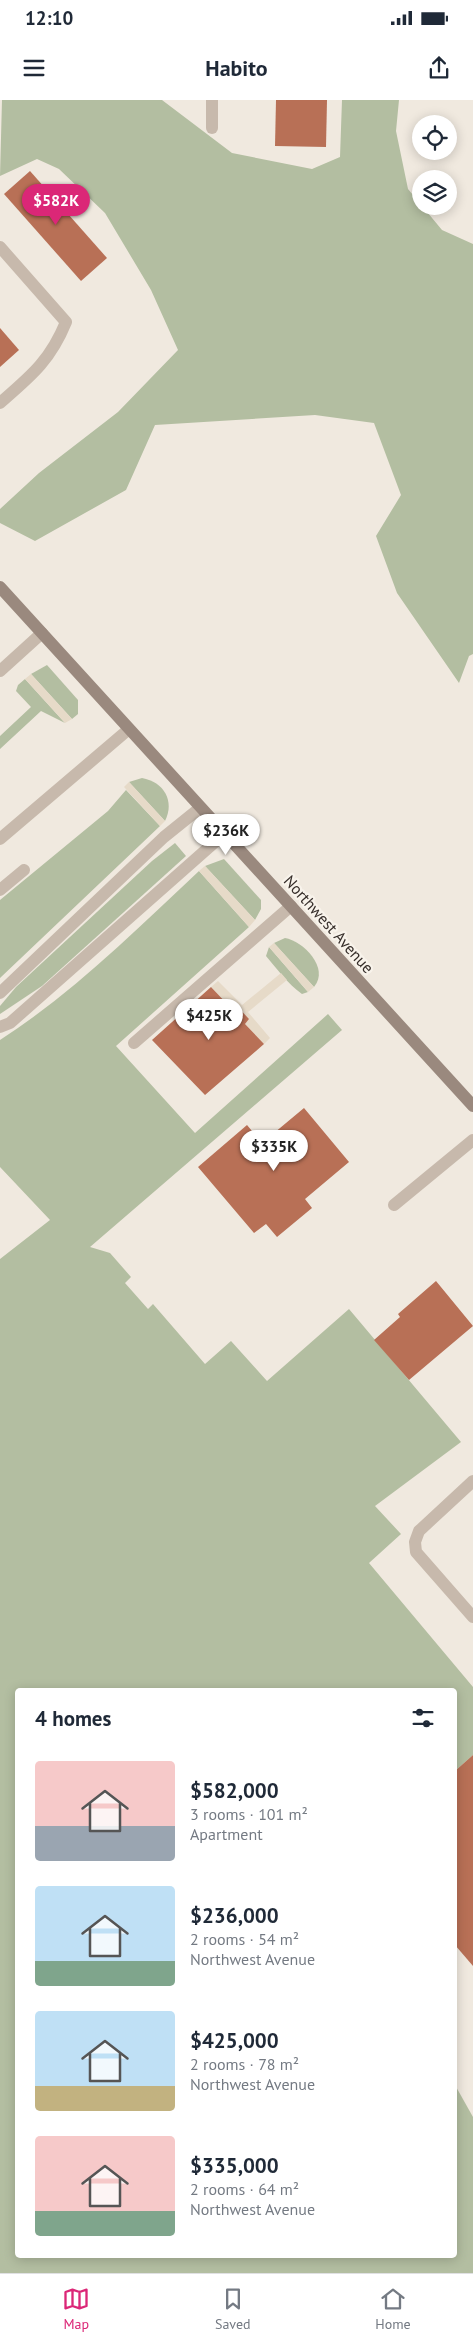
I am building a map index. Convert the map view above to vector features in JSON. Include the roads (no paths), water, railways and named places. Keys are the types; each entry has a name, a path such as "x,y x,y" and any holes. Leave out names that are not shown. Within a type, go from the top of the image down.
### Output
{"street":[{"name":"Northwest Avenue","path":"0,587 473,1106"}],"lane":[{"path":"212,100 212,128"},
{"path":"0,247 66,322 59,340 41,367 0,403"},
{"path":"0,671 42,633"},
{"path":"0,839 129,729"},
{"path":"0,993 164,837 200,808"},
{"path":"0,1027 10,1023 224,834"},
{"path":"0,890 24,870"},
{"path":"134,1043 291,906"},
{"path":"394,1205 473,1140"},
{"path":"473,1481 419,1531 415,1542 416,1552 473,1617"}]}
